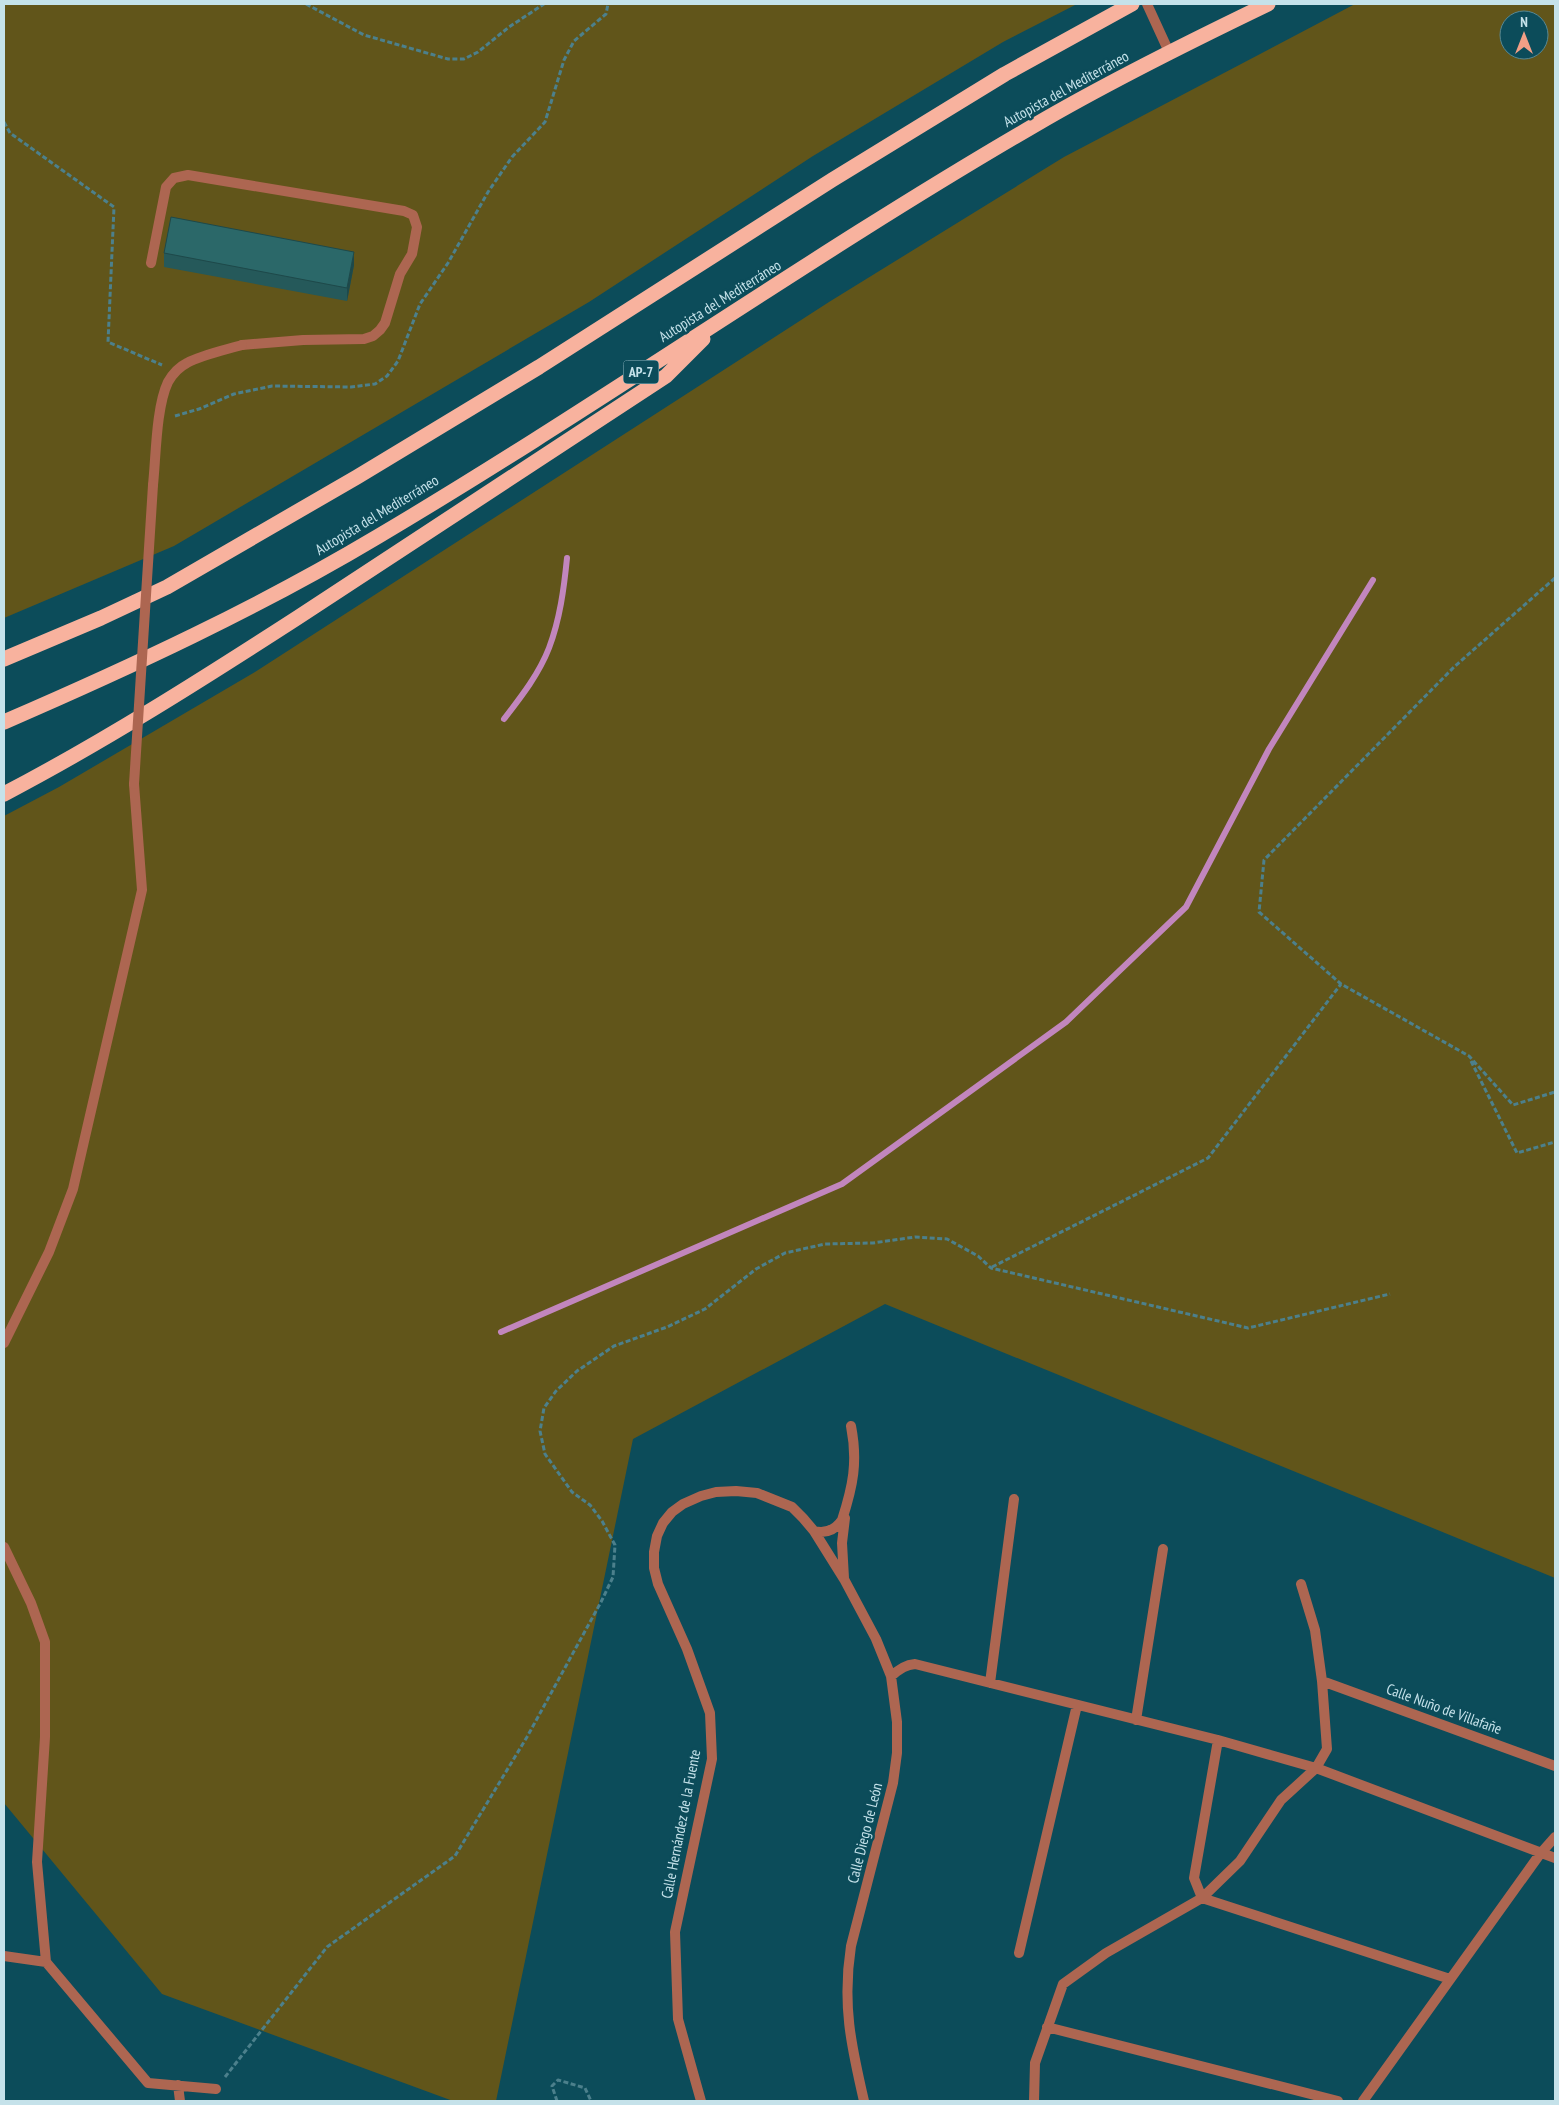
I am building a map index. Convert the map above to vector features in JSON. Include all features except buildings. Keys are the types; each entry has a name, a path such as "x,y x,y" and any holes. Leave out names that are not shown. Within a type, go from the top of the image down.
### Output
{"highway":[{"path":"4,659 101,618 167,586 357,477 539,367 824,185 1005,74 1132,4"},
{"name":"Autopista del Mediterráneo","path":"4,722 114,675 168,649 376,538 902,205 1036,124 1169,52 1268,4"},
{"path":"4,794 63,764 170,699 658,382 723,319"}],"street":[{"path":"1147,4 1169,52"},
{"path":"4,1343 50,1252 73,1189 142,890 134,784 153,485 164,396 168,382 176,371 187,362 242,345 303,340 364,339 373,336 385,323 400,274 412,254 417,226 413,215 404,212 188,175 174,178 166,187 151,263"},
{"path":"844,1579 842,1543 846,1508 855,1463 855,1448 851,1426"},
{"name":"Calle Hernández de la Fuente","path":"701,2101 678,2019 675,1932 712,1759 710,1713 687,1649 658,1584 654,1568 657,1536 663,1523 672,1512 683,1504 716,1492 757,1493 792,1507 814,1531 844,1579"},
{"path":"990,1683 1014,1499"},
{"path":"814,1531 828,1532 837,1526 846,1508"},
{"path":"4,1547 31,1603 45,1642 45,1736 37,1862 46,1962 148,2083 216,2089"},
{"path":"1136,1720 1163,1549"},
{"name":"Calle Diego de León","path":"844,1579 876,1639 891,1676 897,1722 897,1753 894,1775 851,1946 847,1972 848,2021 864,2101"},
{"path":"1034,2101 1035,2063 1063,1984 1106,1953 1202,1898 1240,1861 1282,1800 1316,1768 1327,1749 1322,1680 1315,1630 1301,1584"},
{"path":"891,1676 908,1664 914,1664 1218,1740 1316,1768 1540,1854 1555,1858"},
{"name":"Calle Nuño de Villafañe","path":"1322,1680 1555,1766"},
{"path":"1019,1953 1077,1705"},
{"path":"1202,1898 1194,1878 1218,1740"},
{"path":"1363,2101 1540,1854 1555,1837"},
{"path":"1202,1898 1450,1979"},
{"path":"4,1956 46,1962"},
{"path":"1048,2027 1338,2101"},
{"path":"178,2085 180,2101"}],"path":[{"path":"306,4 364,35 448,59 464,59 478,52 509,27 544,4"},
{"path":"4,122 10,133 114,207 108,342 176,371"},
{"path":"1555,578 1454,668 1264,860 1259,912 1341,984 1469,1056 1513,1105 1555,1092"},
{"path":"991,1268 1208,1158 1341,984"},
{"path":"1469,1056 1518,1154 1555,1142"},
{"path":"216,2089 327,1947 455,1856 527,1737 601,1602 613,1577 615,1545 602,1521 590,1505 572,1492 545,1454 540,1431 544,1408 556,1391 577,1371 614,1346 667,1327 705,1309 756,1269 785,1253 825,1244 873,1243 915,1237 946,1239 978,1256 991,1268 1248,1328 1390,1294"},
{"path":"557,2101 552,2086 558,2080 585,2088 592,2101"}],"shaded area":[{"path":"4,4 1077,4 1003,42 813,156 589,302 174,546 4,618"},
{"path":"1355,4 1555,4 1555,1578 885,1304 633,1439 496,2101 453,2101 162,1994 4,1803 4,816 59,787 255,672 829,302 1064,157"}],"waterway":[{"path":"504,719 535,676 549,648 559,615 567,558"},
{"path":"501,1332 842,1184 1066,1022 1186,907 1269,749 1373,580"}]}
